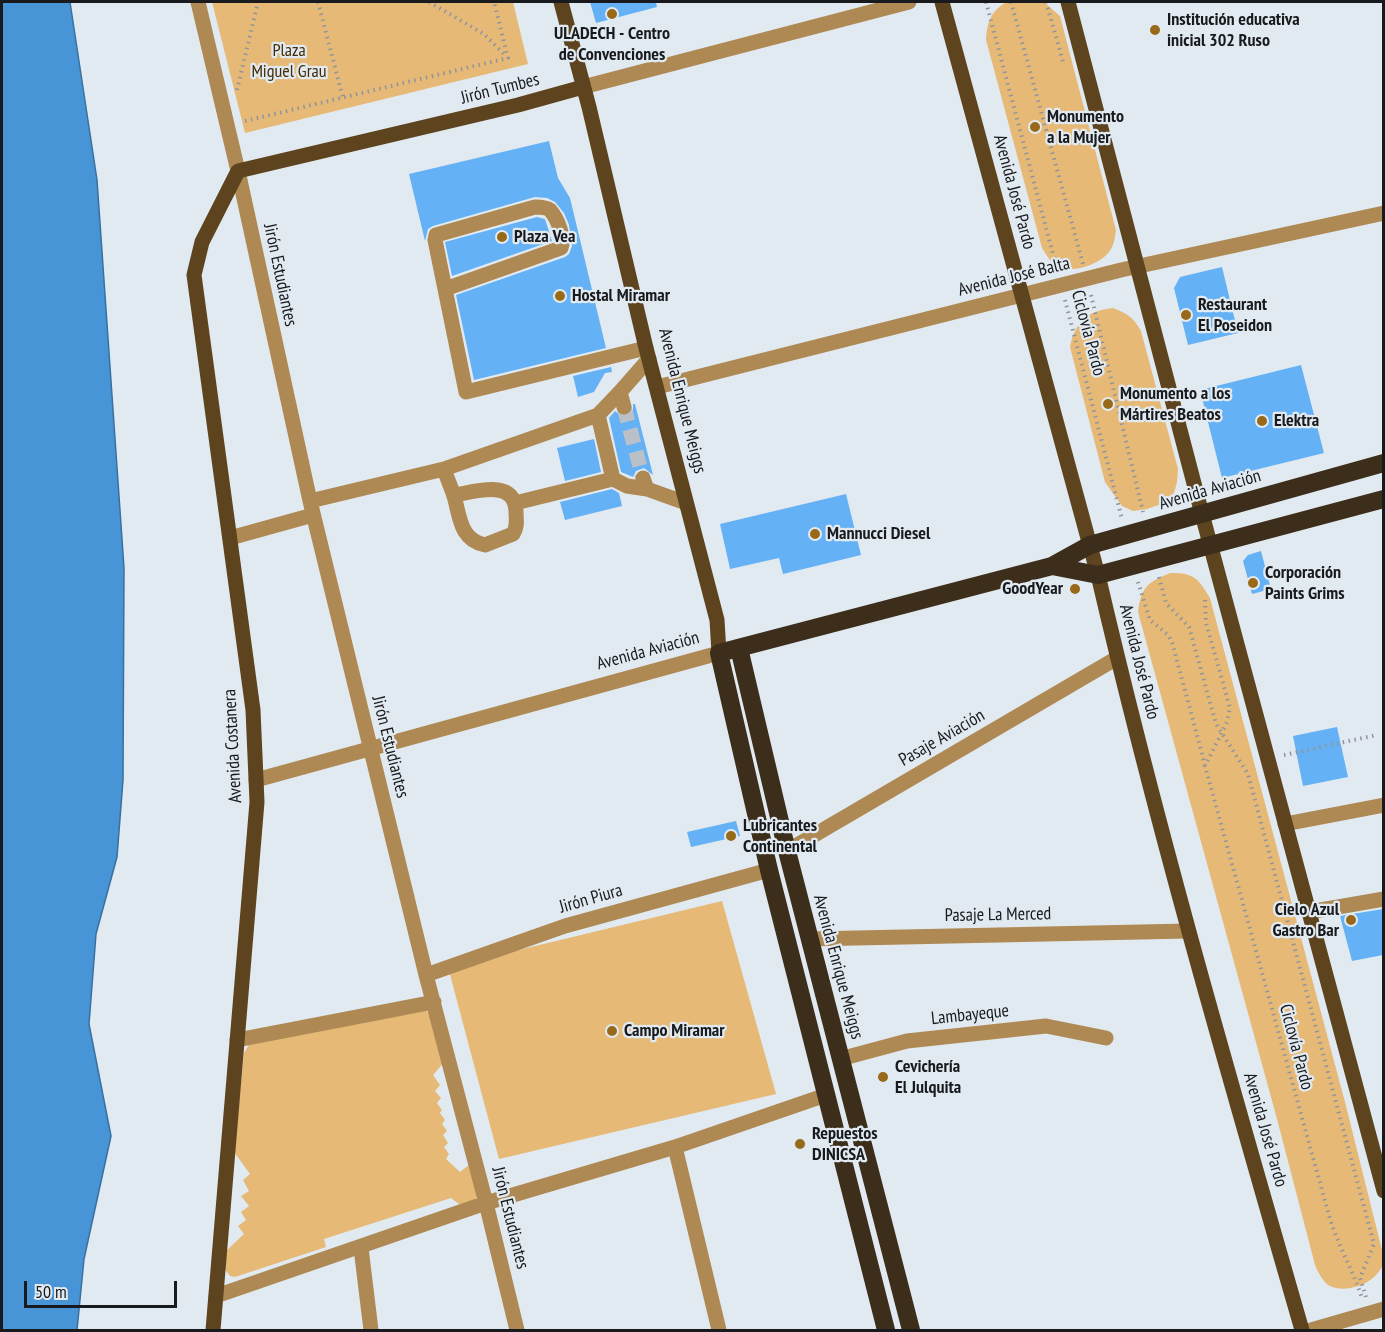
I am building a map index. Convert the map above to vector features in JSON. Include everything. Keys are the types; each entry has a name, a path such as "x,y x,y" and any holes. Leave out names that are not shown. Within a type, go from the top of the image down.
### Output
{"highway":[{"name":"Avenida Aviación","path":"719,653 1052,566 1090,545 1383,463"},
{"name":"Avenida Aviación","path":"1052,566 1098,575 1383,499"},
{"name":"Avenida Enrique Meiggs","path":"739,648 809,939 911,1330"},
{"name":"Avenida Enrique Meiggs","path":"719,653 769,870 886,1330"}],"main road":[{"name":"Avenida Enrique Meiggs","path":"561,2 717,620 719,653"},
{"name":"Avenida José Pardo","path":"942,2 1098,575 1117,658 1188,931 1302,1330"},
{"path":"1068,2 1383,1191"},
{"name":"Jirón Tumbes","path":"238,171 518,105 584,87"},
{"name":"Avenida Costanera","path":"213,1330 257,802 253,710 194,275 202,242 238,171"},
{"name":"Avenida Enrique Meiggs","path":"717,620 739,648"}],"street":[{"name":"Jirón Estudiantes","path":"198,2 238,171 311,508 426,975 517,1330"},
{"name":"Jirón Tumbes","path":"584,87 909,2"},
{"path":"445,289 561,248 563,244 560,226 549,209 535,207 438,233 435,240 466,392 648,353"},
{"name":"Avenida José Balta","path":"657,387 1137,266 1383,213"},
{"path":"230,538 311,508 444,469 598,415 622,400 648,353"},
{"path":"598,415 613,478"},
{"path":"444,469 454,495 463,530 470,539 485,545 513,534 517,525 515,503 507,493 495,488 454,495"},
{"path":"515,503 613,478 627,486 645,484 686,503"},
{"name":"Avenida Aviación","path":"256,780 719,653"},
{"name":"Pasaje Aviación","path":"787,851 1117,658"},
{"path":"1285,824 1383,805"},
{"name":"Jirón Piura","path":"426,975 565,926 769,870"},
{"path":"1309,912 1383,899"},
{"name":"Pasaje La Merced","path":"809,939 1188,931"},
{"path":"237,1040 434,1002"},
{"name":"Lambayeque","path":"840,1059 907,1041 1046,1026 1106,1038"},
{"path":"216,1296 486,1203 675,1147 826,1095"},
{"path":"675,1147 719,1330"},
{"path":"360,1248 371,1330"},
{"path":"1311,1330 1374,1312"}],"path":[{"path":"237,90 258,2"},
{"path":"318,2 343,98"},
{"path":"429,2 484,33 508,58"},
{"path":"494,2 508,58"},
{"name":"Ciclovía Pardo","path":"986,2 1126,535"},
{"path":"1011,2 1087,279 1148,529"},
{"path":"1047,2 1065,69"},
{"path":"243,111 245,122 508,58"},
{"path":"235,79 240,101"},
{"path":"1155,560 1166,603 1190,627 1216,724 1248,774 1374,1244 1360,1278 1374,1312"},
{"name":"Ciclovía Pardo","path":"1134,565 1150,620 1168,635 1172,642 1330,1219 1374,1312"},
{"path":"1205,589 1206,623 1230,708 1227,722 1205,766"},
{"path":"1268,758 1377,735"}],"green space":[{"name":"Plaza Miguel Grau","path":"212,2 513,2 528,64 245,133"},
{"path":"1007,2 1044,2 1060,16 1116,230 1113,244 1105,257 1085,267 1070,269 1057,266 1042,248 986,40 991,18 997,9"},
{"path":"1113,308 1130,317 1141,331 1178,469 1174,493 1164,503 1133,511 1122,506 1105,482 1070,347 1075,331 1084,319 1096,312"},
{"path":"1170,573 1185,574 1194,578 1210,598 1345,1102 1384,1258 1378,1273 1371,1280 1354,1287 1345,1289 1328,1285 1315,1265 1138,612 1141,597 1147,586"},
{"name":"Campo Miramar","path":"722,901 776,1094 499,1159 448,967"},
{"path":"425,1011 432,1013 446,1060 433,1075 440,1085 435,1091 441,1098 437,1103 445,1120 442,1124 447,1131 443,1135 448,1143 444,1147 449,1154 446,1159 460,1172 469,1165 479,1192 475,1200 463,1207 451,1198 324,1239 326,1247 235,1277 230,1276 224,1268 225,1252 244,1234 238,1226 246,1220 241,1212 249,1206 241,1196 249,1191 243,1180 250,1174 234,1152 244,1053 250,1043"}],"water":[{"path":"2,2 70,2 97,180 124,568 123,780 117,857 96,934 89,1024 111,1136 84,1259 77,1330 2,1330"}],"building":[{"name":"ULADECH - Centro de Convenciones","path":"590,2 656,2 657,7 596,23"},
{"path":"549,141 558,178 570,198 606,348 474,380 456,295 565,257 572,246 569,225 564,213 555,202 547,198 535,197 433,226 428,229 425,241 409,174"},
{"path":"537,217 545,219 552,241 452,276 445,242"},
{"path":"1222,267 1238,333 1188,345 1174,288 1180,277"},
{"name":"Elektra","path":"1301,365 1324,453 1222,478 1200,390"},
{"path":"611,367 612,372 605,373 594,392 578,397 573,376"},
{"path":"633,404 635,404 653,475 644,468 636,471 633,477 621,472 609,418 615,411 621,416 627,416 633,410"},
{"path":"594,439 601,472 565,481 557,448"},
{"path":"612,489 619,493 622,506 565,520 560,502"},
{"path":"846,494 861,555 783,574 779,558 730,569 720,524"},
{"path":"1261,551 1271,589 1252,594 1243,561 1248,555"},
{"path":"1337,727 1348,777 1303,786 1293,736"},
{"path":"736,821 740,836 691,847 687,832"},
{"path":"1383,909 1383,955 1352,961 1340,916"}],"tunnel":[{"path":"624,407 643,478"}],"place":[{"name":"ULADECH - Centro de Convenciones","path":"612,14"},
{"name":"Institución educativa inicial 302 Ruso","path":"1155,30"},
{"name":"Monumento a la Mujer","path":"1035,127"},
{"name":"Plaza Vea","path":"502,237"},
{"name":"Hostal Miramar","path":"560,296"},
{"name":"Restaurant El Poseidon","path":"1186,315"},
{"name":"Monumento a los Mártires Beatos","path":"1108,404"},
{"name":"Elektra","path":"1262,421"},
{"name":"Mannucci Diesel","path":"815,534"},
{"name":"Corporación Paints Grims","path":"1253,583"},
{"name":"GoodYear","path":"1075,589"},
{"name":"Lubricantes Continental","path":"731,836"},
{"name":"Cielo Azul Gastro Bar","path":"1351,920"},
{"name":"Campo Miramar","path":"612,1031"},
{"name":"Cevichería El Julquita","path":"883,1077"},
{"name":"Repuestos DINICSA","path":"800,1144"}]}
